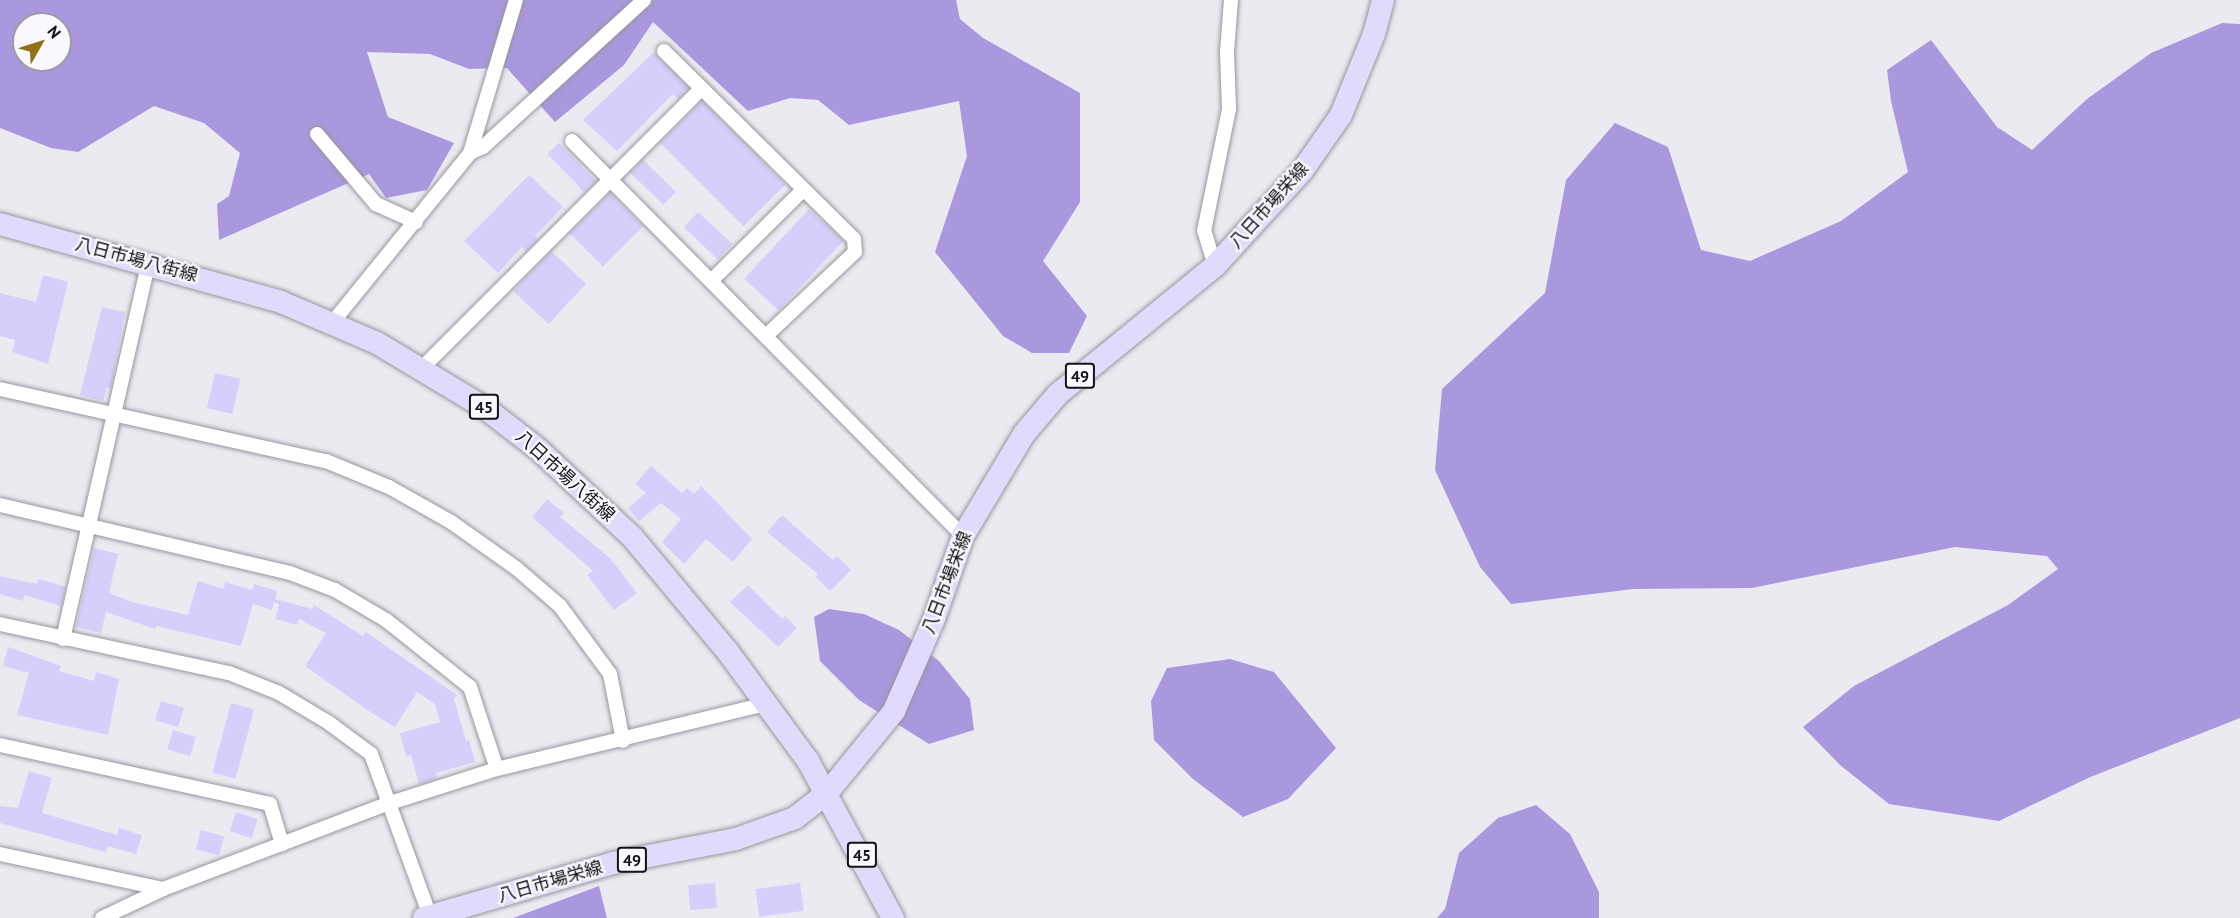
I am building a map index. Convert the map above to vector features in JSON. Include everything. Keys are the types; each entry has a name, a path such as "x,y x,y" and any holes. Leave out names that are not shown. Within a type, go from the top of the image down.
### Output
{"main road":[{"name":"八日市場栄線","path":"428,917 613,864 736,839 795,818 827,793 894,711 934,619 963,536 1024,434 1058,394 1215,266 1302,171 1341,115 1374,34 1383,0"},
{"name":"八日市場八街線","path":"0,224 281,302 332,323 422,368 485,408 583,489 641,547 769,703 827,793 892,918"}],"street":[{"path":"332,323 470,153 516,0"},
{"path":"470,153 483,147 644,0"},
{"path":"1215,266 1204,231 1229,109 1227,52 1231,0"},
{"path":"664,51 854,239 855,252 766,336"},
{"path":"422,368 701,88"},
{"path":"316,135 376,204 416,222"},
{"path":"572,141 963,536"},
{"path":"711,281 803,190"},
{"path":"63,639 148,264"},
{"path":"0,389 326,461 389,487 451,522 516,568 560,606 610,674 622,741"},
{"path":"0,505 290,573 335,590 376,614 470,687 497,769"},
{"path":"0,624 229,673 279,693 371,754 428,917"},
{"path":"102,918 164,889 387,804 497,769 622,741 769,703"},
{"path":"0,745 270,804 282,844"},
{"path":"0,854 164,889"}],"shaded area":[{"path":"0,0 956,0 960,19 983,38 1080,93 1080,202 1043,261 1087,316 1069,353 1032,353 1003,336 935,252 967,156 959,101 849,125 818,100 790,98 748,111 653,22 624,65 555,122 507,68 469,69 430,54 367,52 388,117 454,143 427,190 386,198 369,174 219,240 217,204 229,196 240,153 204,123 154,106 78,152 51,148 0,128"},
{"path":"2222,23 2240,24 2240,718 2088,778 1999,821 1889,804 1840,765 1803,727 1854,686 2008,605 2058,569 2047,556 1955,547 1752,588 1633,589 1511,604 1480,567 1435,470 1442,389 1545,293 1566,180 1615,123 1668,147 1701,250 1750,261 1841,221 1908,172 1891,101 1887,70 1931,40 1997,127 2032,150 2087,99 2151,53"},
{"path":"829,609 864,614 899,630 939,661 970,699 974,730 929,744 859,700 820,661 814,617"},
{"path":"1230,659 1274,672 1336,748 1288,799 1243,817 1193,779 1154,740 1151,701 1167,668"},
{"path":"1536,805 1570,834 1599,892 1599,918 1437,918 1445,909 1459,853 1498,818"},
{"path":"599,886 607,918 513,918"}],"building":[{"path":"654,52 689,88 678,99 673,94 617,151 583,120"},
{"path":"702,101 785,184 744,226 660,143"},
{"path":"559,143 596,181 584,192 547,154"},
{"path":"643,160 676,192 664,205 630,173"},
{"path":"529,175 563,207 535,236 538,239 526,251 522,247 498,273 464,241"},
{"path":"610,193 643,226 603,267 570,233"},
{"path":"809,209 843,241 779,311 744,278"},
{"path":"698,212 732,244 718,259 684,227"},
{"path":"551,251 586,284 549,324 513,291"},
{"path":"43,275 68,282 48,364 12,352 15,340 0,336 0,293 36,302"},
{"path":"102,307 125,312 111,388 107,387 103,401 80,395"},
{"path":"215,373 240,379 232,414 207,408"},
{"path":"651,466 682,493 687,488 694,494 701,486 752,539 733,562 706,539 684,564 662,542 681,519 661,503 639,521 628,508 646,493 635,484"},
{"path":"547,499 564,513 560,517 610,558 637,593 614,610 587,575 593,571 532,517"},
{"path":"782,515 833,560 837,556 851,570 830,591 816,577 818,574 767,532"},
{"path":"94,548 118,554 109,593 132,602 188,615 198,581 224,589 225,582 252,590 254,584 277,591 275,599 312,609 314,605 363,636 366,632 457,695 454,699 466,741 469,740 475,762 436,773 437,779 419,784 411,755 406,756 400,733 440,722 435,704 417,692 395,727 373,714 305,666 326,633 299,619 297,625 275,619 279,605 274,602 272,610 253,604 241,646 156,626 155,629 106,612 101,633 76,627"},
{"path":"0,576 37,584 39,579 66,587 61,606 24,595 23,601 0,594"},
{"path":"748,585 782,619 785,616 797,628 778,647 730,602"},
{"path":"8,647 61,666 59,671 94,681 96,672 119,679 108,735 17,715 29,673 3,666"},
{"path":"161,701 184,708 178,727 155,720"},
{"path":"231,703 254,709 236,779 212,773"},
{"path":"173,730 196,737 190,756 167,749"},
{"path":"29,771 52,778 42,813 117,835 119,828 142,835 136,854 108,846 106,852 0,823 0,806 18,808"},
{"path":"236,812 258,819 252,838 230,831"},
{"path":"201,830 224,836 219,856 196,849"},
{"path":"715,883 717,908 690,910 688,885"},
{"path":"800,883 804,911 759,917 755,889"}]}
